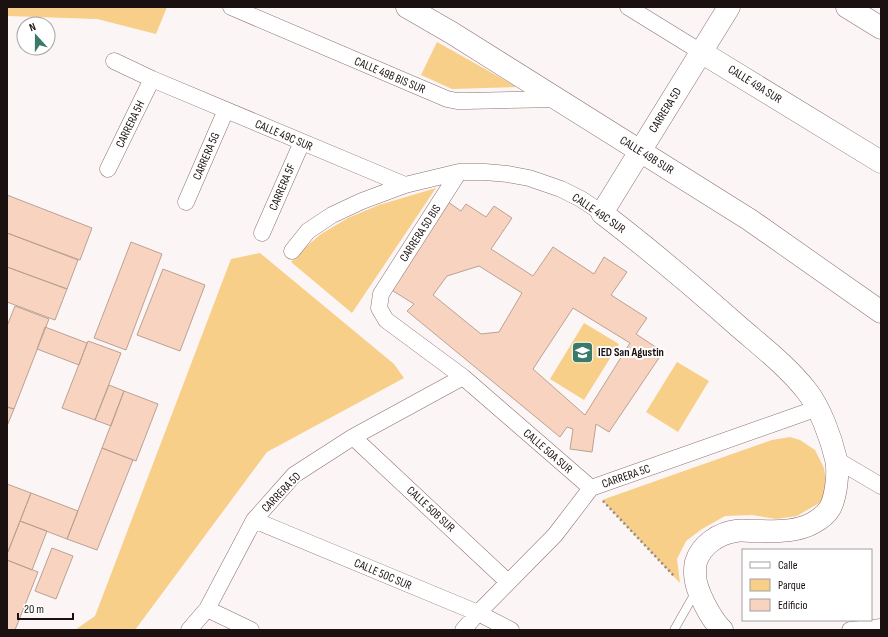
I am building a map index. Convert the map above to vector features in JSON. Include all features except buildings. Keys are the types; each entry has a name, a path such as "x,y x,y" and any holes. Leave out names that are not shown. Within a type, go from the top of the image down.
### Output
{"street":[{"name":"CALLE 49B BIS SUR","path":"231,7 447,99 467,101 558,99"},
{"name":"CALLE 49B SUR","path":"407,7 452,33 750,220 881,312"},
{"name":"CALLE 49A SUR","path":"628,7 881,162"},
{"name":"CARRERA 5D","path":"602,213 729,7"},
{"path":"847,7 881,28"},
{"name":"CALLE 49C SUR","path":"114,61 152,79 405,185 459,172 493,172 529,178 561,189 581,199 638,241 715,306 795,377 807,391 818,408 837,460"},
{"name":"CARRERA 5H","path":"108,169 152,79"},
{"name":"CARRERA 5G","path":"186,202 226,110"},
{"name":"CARRERA 5F","path":"262,233 302,142"},
{"name":"CARRERA 5D BIS","path":"381,294 459,172"},
{"path":"292,251 308,231 332,215 362,201 405,185"},
{"name":"CALLE 50A SUR","path":"381,294 380,308 386,320 463,377 591,488"},
{"name":"CARRERA 5D","path":"189,630 207,609 254,520 294,475 354,437 463,377"},
{"name":"CARRERA 5C","path":"463,630 555,535 591,488 818,408"},
{"name":"CALLE 50B SUR","path":"354,437 508,582"},
{"path":"837,460 881,486"},
{"path":"717,624 695,592 695,563 700,553 707,544 727,533 737,531 782,532 797,529 821,518 830,508 836,490 837,460"},
{"name":"CALLE 50C SUR","path":"254,520 478,613 511,630"},
{"path":"207,609 250,630"},
{"path":"850,630 881,626"}],"lane":[{"path":"674,630 695,592"}],"path":[{"path":"591,488 695,592"}],"green space":[{"path":"7,7 167,7 156,34 97,19 56,18 56,16 7,16"},
{"path":"437,42 517,87 452,89 421,75"},
{"path":"436,188 352,313 291,262 321,234 348,218 379,205"},
{"path":"260,253 394,364 404,378 267,452 135,630 75,630 95,616 231,259"},
{"path":"584,323 619,344 584,400 550,379"},
{"path":"677,362 709,381 678,432 646,412"},
{"path":"790,437 800,440 815,450 824,468 827,487 821,502 797,516 776,519 752,515 725,516 702,529 686,541 677,559 680,583 602,500 772,440"}],"place":[{"name":"IED San Agustin","path":"583,352"}]}
